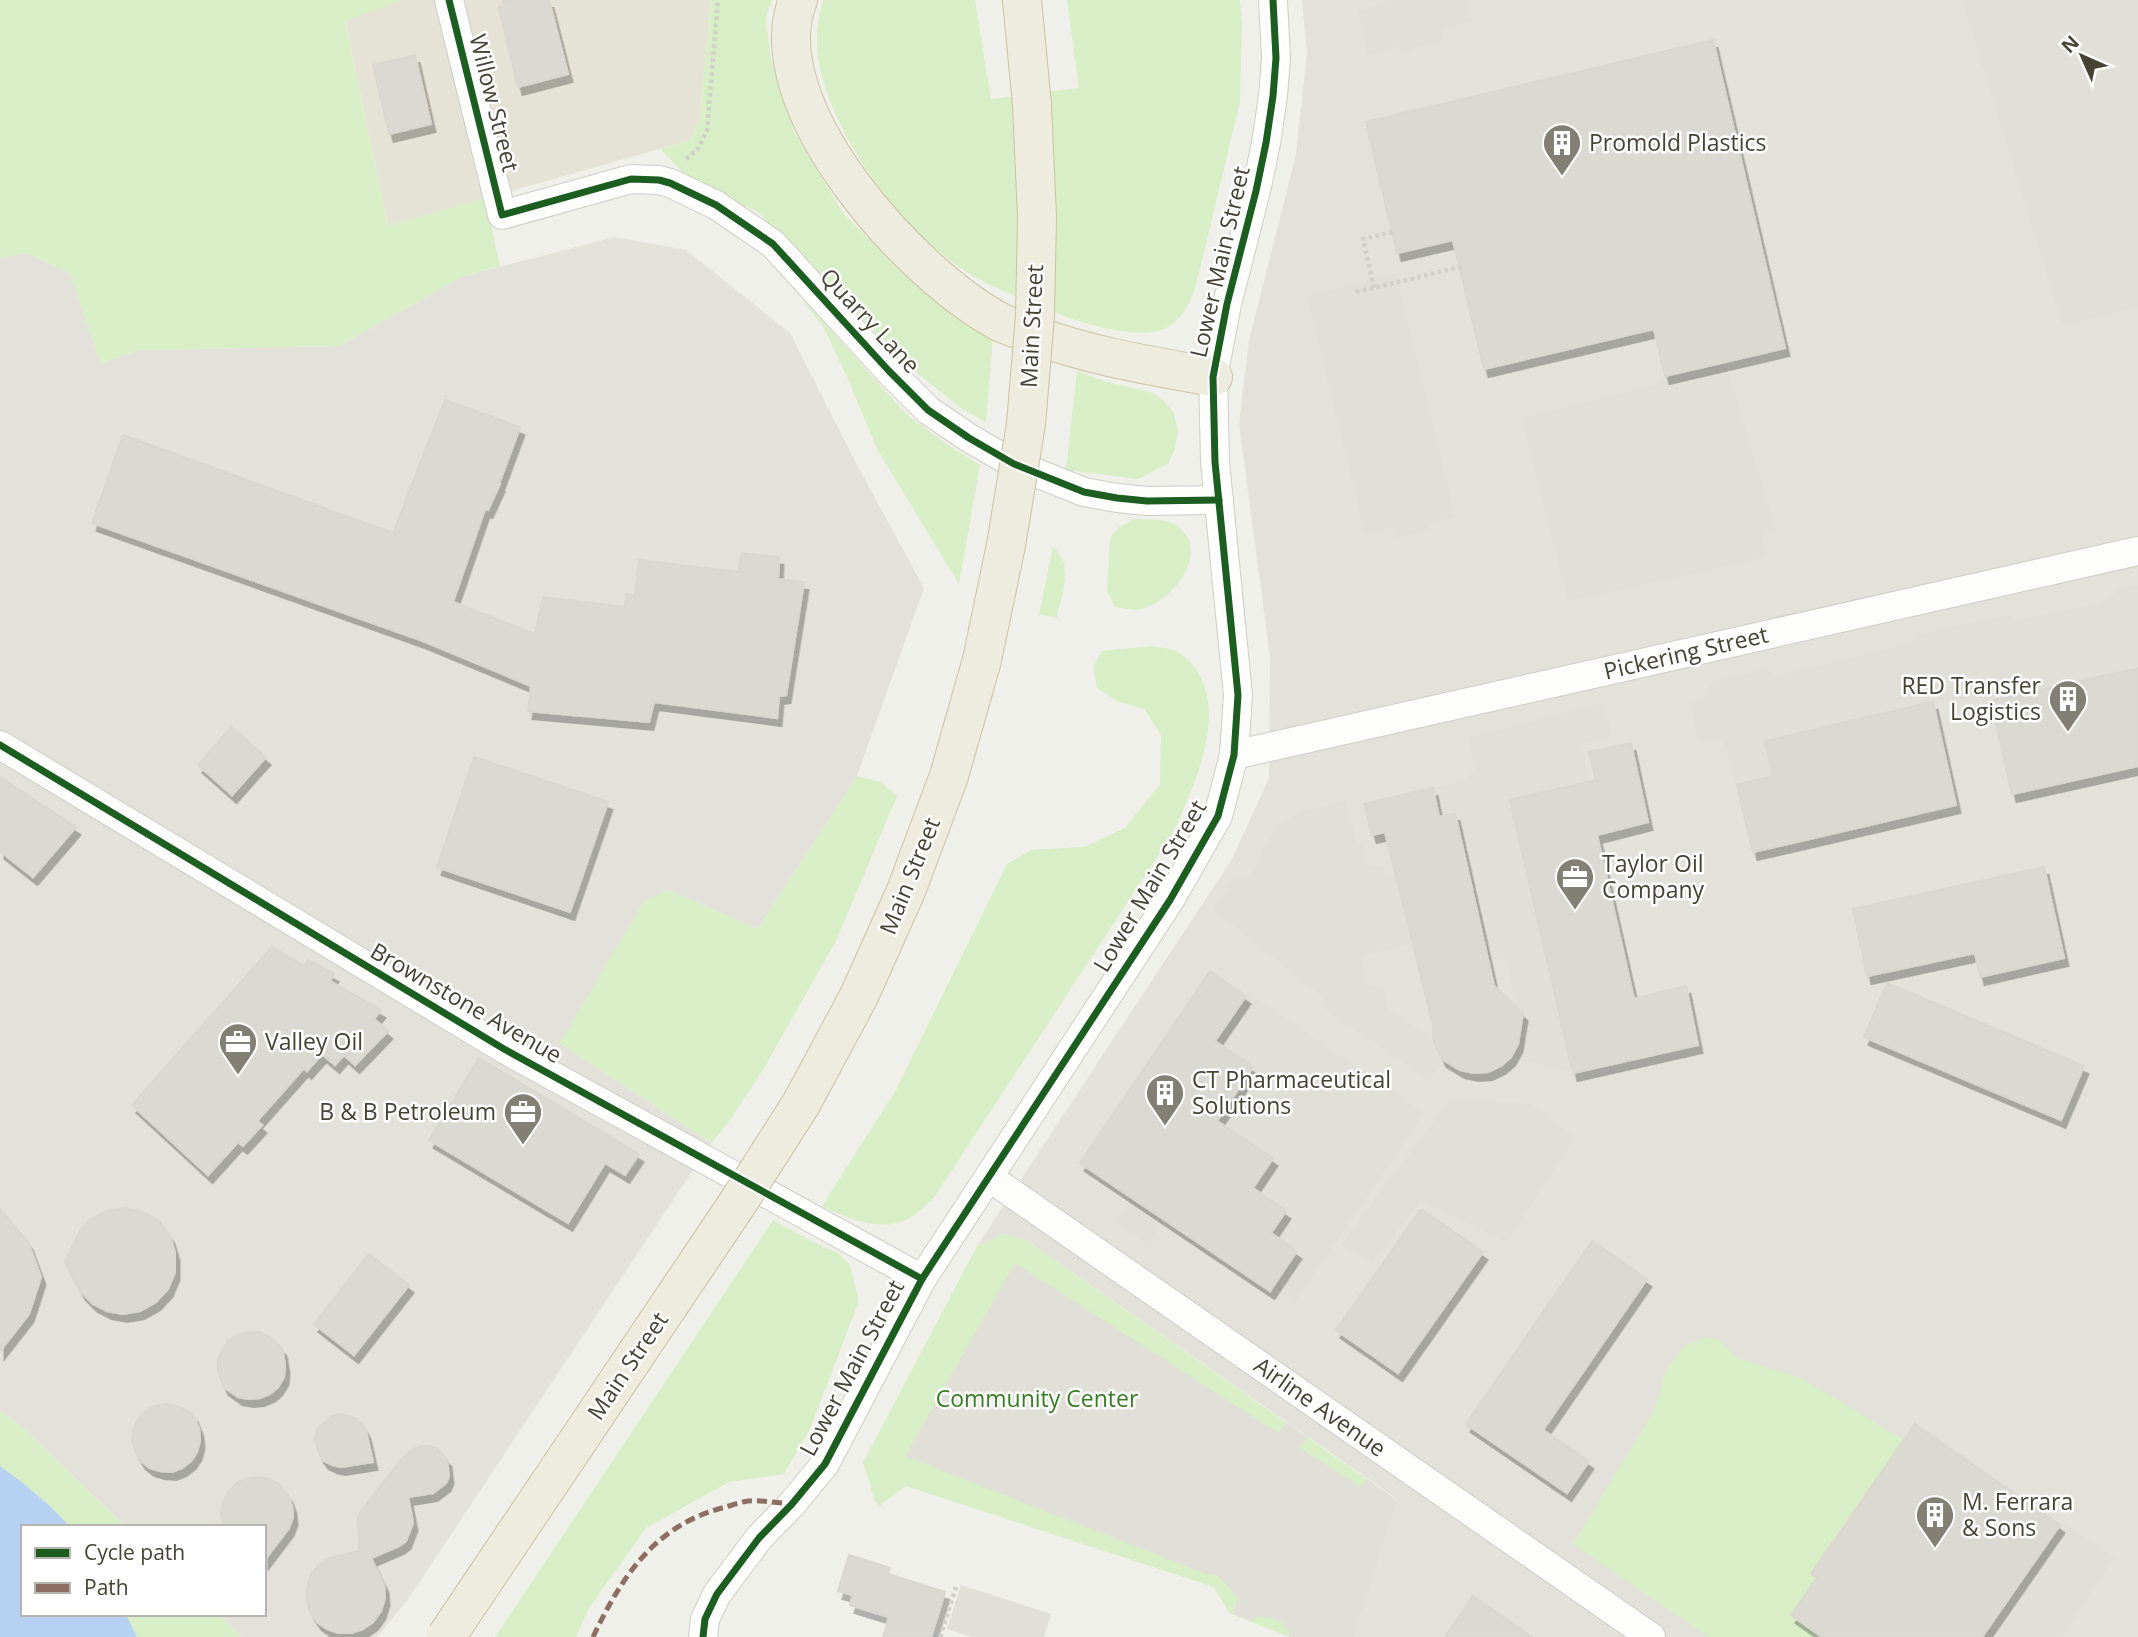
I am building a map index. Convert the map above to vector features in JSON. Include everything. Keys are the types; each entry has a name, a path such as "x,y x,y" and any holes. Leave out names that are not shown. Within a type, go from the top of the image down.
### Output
{"highway":[{"path":"798,0 791,26 792,47 807,107 822,138 846,176 881,221 914,256 976,307 1003,323 1060,344 1121,360 1213,377"},
{"name":"Main Street","path":"446,1637 801,1104 859,996 906,891 949,776 982,660 1006,545 1026,424 1035,316 1037,217 1032,105 1022,0"}],"street":[{"name":"Willow Street","path":"449,0 502,215"},
{"name":"Lower Main Street","path":"703,1637 705,1619 717,1594 760,1538 825,1464 922,1279 1191,865 1218,816 1234,755 1238,695 1214,462 1213,377 1227,304 1266,143 1276,58 1273,0"},
{"name":"Quarry Lane","path":"502,215 631,179 670,183 716,205 773,244 928,410 1014,464 1084,492 1117,498 1147,501 1219,500"},
{"name":"Pickering Street","path":"1234,755 2138,551"},
{"name":"Brownstone Avenue","path":"0,745 504,1049 922,1279"},
{"name":"Airline Avenue","path":"990,1178 1651,1637"}],"path":[{"path":"679,165 698,149 707,130 718,0"},
{"path":"1374,288 1363,239 1392,232"},
{"path":"1356,292 1460,267"},
{"path":"940,1637 957,1584"}],"shaded area":[{"path":"402,0 711,0 700,118 691,140 388,226 345,20"},
{"path":"1302,0 2138,0 2138,1637 1354,1637 1397,1499 1026,1240 1003,1234 977,1246 1232,859 1269,778 1270,657 1239,424 1249,340 1296,154 1307,54"},
{"path":"1390,0 1466,0 1473,20 1441,30 1443,41 1415,46 1412,50 1403,52 1397,46 1368,55 1358,12"},
{"path":"1962,0 2138,0 2138,308 2063,326"},
{"path":"615,237 686,250 790,333 924,588 857,776 758,929 668,890 560,1043 711,1143 406,1602 377,1637 241,1637 220,1616 266,1616 266,1525 124,1525 21,1426 0,1411 0,258 27,253 70,273 101,363 139,350 339,346 463,276"},
{"path":"1396,274 1455,516 1427,523 1428,529 1395,538 1392,527 1365,534 1307,296"},
{"path":"1725,362 1777,533 1767,530 1761,533 1765,557 1568,601 1522,418 1655,385 1657,379 1665,376"},
{"path":"2138,585 2138,666 1991,701 1932,702 1765,741 1772,776 1736,785 1727,749 1722,740 1715,738 1699,741 1690,704 1707,697 1711,682 1766,669 1776,676 1912,643 1914,636 2010,614 2013,621 2097,604 2111,598 2116,590"},
{"path":"1604,703 1612,736 1582,744 1590,781 1511,800 1573,1073 1511,1057 1521,1030 1506,958 1488,961 1455,813 1439,817 1433,788 1464,781 1475,769 1469,737"},
{"path":"1346,801 1357,843 1362,843 1368,867 1382,865 1385,876 1396,874 1412,943 1361,956 1368,987 1382,984 1389,1011 1433,1039 1444,1058 1430,1079 1321,1006 1325,999 1213,909 1234,878 1242,880 1254,871 1264,845 1278,826 1304,812"},
{"path":"1247,993 1424,1113 1295,1303 1272,1287 1271,1233 1253,1188 1272,1158 1217,1121 1253,1067 1215,1041"},
{"path":"1450,1100 1530,1104 1575,1137 1508,1242 1421,1201 1373,1262 1341,1245"},
{"path":"1131,1198 1164,1220 1149,1244 1115,1220"},
{"name":"Community Center","path":"1015,1263 1278,1433 1286,1422 1307,1437 1300,1448 1361,1487 1367,1479 1397,1500 1354,1637 1290,1637 1286,1625 1273,1618 1258,1616 1252,1621 1233,1614 1238,1598 1217,1575 1206,1574 905,1456"},
{"path":"2060,1525 2065,1525 2115,1558 2061,1637 1982,1637"},
{"path":"961,1585 1051,1614 1044,1637 972,1637 947,1629"}],"green space":[{"path":"0,0 402,0 345,21 388,226 485,198 500,266 463,276 339,346 139,350 101,363 70,273 27,253 0,258"},
{"path":"711,0 772,0 766,19 771,59 795,133 843,213 897,266 993,336 986,422 962,409 918,374 836,294 757,211 695,186 661,149 691,140 700,118"},
{"path":"823,0 975,0 991,99 1079,88 1067,0 1240,0 1240,102 1195,289 1188,306 1177,320 1168,327 1144,333 1113,330 1083,322 1000,290 967,272 942,254 894,206 853,148 837,117 825,87 818,58 818,29"},
{"path":"800,296 905,413 980,465 959,584 877,449 825,330"},
{"path":"1077,371 1153,393 1164,401 1174,414 1178,431 1169,463 1138,479 1066,470"},
{"path":"1134,519 1168,521 1184,533 1190,544 1190,558 1178,584 1155,604 1136,610 1115,607 1107,591 1110,538 1119,527"},
{"path":"1053,546 1064,562 1065,581 1057,617 1039,615"},
{"path":"1152,646 1178,652 1196,669 1206,691 1209,714 1207,739 1200,765 1173,833 933,1199 912,1217 889,1224 854,1220 822,1206 896,1090 1007,864 1031,850 1084,847 1125,828 1160,784 1161,735 1144,709 1119,702 1097,688 1093,666 1102,651"},
{"path":"857,776 881,782 897,796 837,939 763,1070 728,1123 711,1143 560,1043 644,901 668,890 758,929"},
{"path":"773,1220 838,1253 850,1265 859,1301 810,1429 784,1474 729,1482 646,1528 589,1608 576,1637 495,1637"},
{"name":"Community Center","path":"1003,1234 1026,1240 1397,1500 1354,1637 1290,1637 1229,1613 1214,1587 906,1486 879,1506 863,1463 977,1246"},
{"path":"1704,1338 1718,1339 1737,1358 1801,1378 1904,1440 1811,1573 1817,1578 1791,1615 1822,1637 1709,1637 1573,1544 1655,1409 1667,1368 1685,1346"},
{"path":"0,1411 21,1426 124,1525 68,1525 37,1495 0,1466"},
{"path":"127,1616 220,1616 241,1637 137,1637"}],"water":[{"path":"0,1466 37,1495 68,1525 21,1525 21,1616 127,1616 137,1637 0,1637"}],"building":[{"path":"503,0 549,0 568,74 518,87 499,7 504,6"},
{"name":"Promold Plastics","path":"1713,40 1785,348 1665,376 1654,329 1484,369 1453,240 1397,253 1366,122"},
{"path":"415,55 431,124 389,134 373,65"},
{"path":"445,400 520,427 500,484 488,510 485,509 453,602 535,634 543,597 625,607 626,594 635,596 639,560 739,572 741,553 779,557 778,579 804,582 786,695 779,696 777,718 654,702 649,722 528,711 531,686 423,641 92,523 123,435 393,533"},
{"name":"RED Transfer Logistics","path":"2138,668 2138,766 2012,794 1991,701"},
{"path":"1933,702 1956,805 1753,852 1737,785 1773,776 1765,741"},
{"path":"231,727 266,757 232,795 198,765"},
{"name":"Taylor Oil Company","path":"1631,743 1648,822 1597,835 1634,999 1686,986 1698,1045 1573,1073 1510,800 1596,780 1589,752"},
{"path":"474,757 608,802 570,912 437,867"},
{"path":"0,777 76,827 33,877 0,851"},
{"path":"1433,788 1439,817 1455,813 1494,986 1523,1013 1518,1044 1511,1057 1488,1072 1460,1070 1442,1059 1433,1039 1433,1025 1385,832 1372,835 1364,804"},
{"path":"2044,867 2064,958 1980,977 1975,953 1867,976 1853,909"},
{"path":"272,947 304,966 308,960 334,974 330,981 381,1010 374,1019 388,1031 355,1065 344,1055 335,1065 322,1054 307,1071 304,1068 257,1121 262,1125 243,1146 238,1142 208,1175 132,1105"},
{"name":"CT Pharmaceutical Solutions","path":"1210,971 1246,996 1215,1041 1253,1067 1217,1121 1273,1158 1253,1188 1286,1211 1271,1233 1297,1251 1270,1291 1080,1163"},
{"path":"1887,983 2084,1066 2061,1120 1864,1037"},
{"path":"479,1058 639,1154 625,1175 605,1163 568,1223 429,1140"},
{"path":"126,1208 143,1212 159,1221 170,1236 175,1253 175,1272 168,1289 156,1302 140,1311 123,1314 107,1311 93,1304 81,1292 65,1262 80,1231 91,1219 107,1211"},
{"path":"0,1209 28,1242 41,1277 29,1314 0,1351"},
{"path":"1421,1209 1483,1252 1398,1373 1336,1330"},
{"path":"1592,1241 1647,1279 1543,1430 1589,1461 1567,1493 1466,1424"},
{"path":"369,1254 409,1285 354,1355 314,1324"},
{"path":"248,1332 259,1332 270,1337 282,1348 284,1377 270,1394 260,1398 238,1397 224,1387 218,1372 218,1361 228,1341"},
{"path":"166,1404 193,1414 199,1429 197,1452 191,1461 172,1472 150,1468 141,1461 132,1441 133,1429 138,1419 155,1406"},
{"path":"339,1414 355,1418 362,1424 373,1462 341,1467 324,1461 319,1454 315,1437 318,1428"},
{"name":"M. Ferrara & Sons","path":"1915,1424 2060,1525 1982,1637 1822,1637 1791,1615 1817,1578 1811,1574"},
{"path":"420,1446 436,1448 447,1459 449,1476 446,1483 433,1493 408,1497 413,1523 406,1541 371,1558 384,1585 385,1598 381,1611 373,1622 351,1633 327,1629 317,1622 310,1612 307,1588 310,1576 330,1558 359,1551 358,1515 401,1460"},
{"path":"248,1478 270,1479 280,1485 292,1506 293,1517 289,1528 266,1558 266,1525 224,1525 221,1513 223,1502 237,1483"},
{"path":"849,1555 890,1568 888,1574 945,1592 931,1637 883,1637 889,1617 850,1605 853,1595 838,1591"},
{"path":"1473,1596 1532,1637 1445,1637"}],"marked path":[{"path":"593,1637 628,1575 642,1557 677,1527 698,1516 745,1502 792,1504"}],"cycle path":[{"path":"449,0 502,215 631,179 670,183 716,205 773,244 928,410 1014,464 1084,492 1117,498 1147,501 1219,500"},
{"path":"703,1637 705,1619 717,1594 759,1538 825,1464 922,1279 1170,900 1218,816 1234,755 1238,695 1215,462 1213,377 1227,304 1266,143 1276,58 1273,0"},
{"path":"0,745 504,1049 922,1279"}],"place":[{"name":"Promold Plastics","path":"1562,177"},
{"name":"RED Transfer Logistics","path":"2068,733"},
{"name":"Taylor Oil Company","path":"1575,911"},
{"name":"Valley Oil","path":"238,1076"},
{"name":"CT Pharmaceutical Solutions","path":"1165,1127"},
{"name":"B & B Petroleum","path":"523,1146"},
{"name":"M. Ferrara & Sons","path":"1935,1549"}]}
